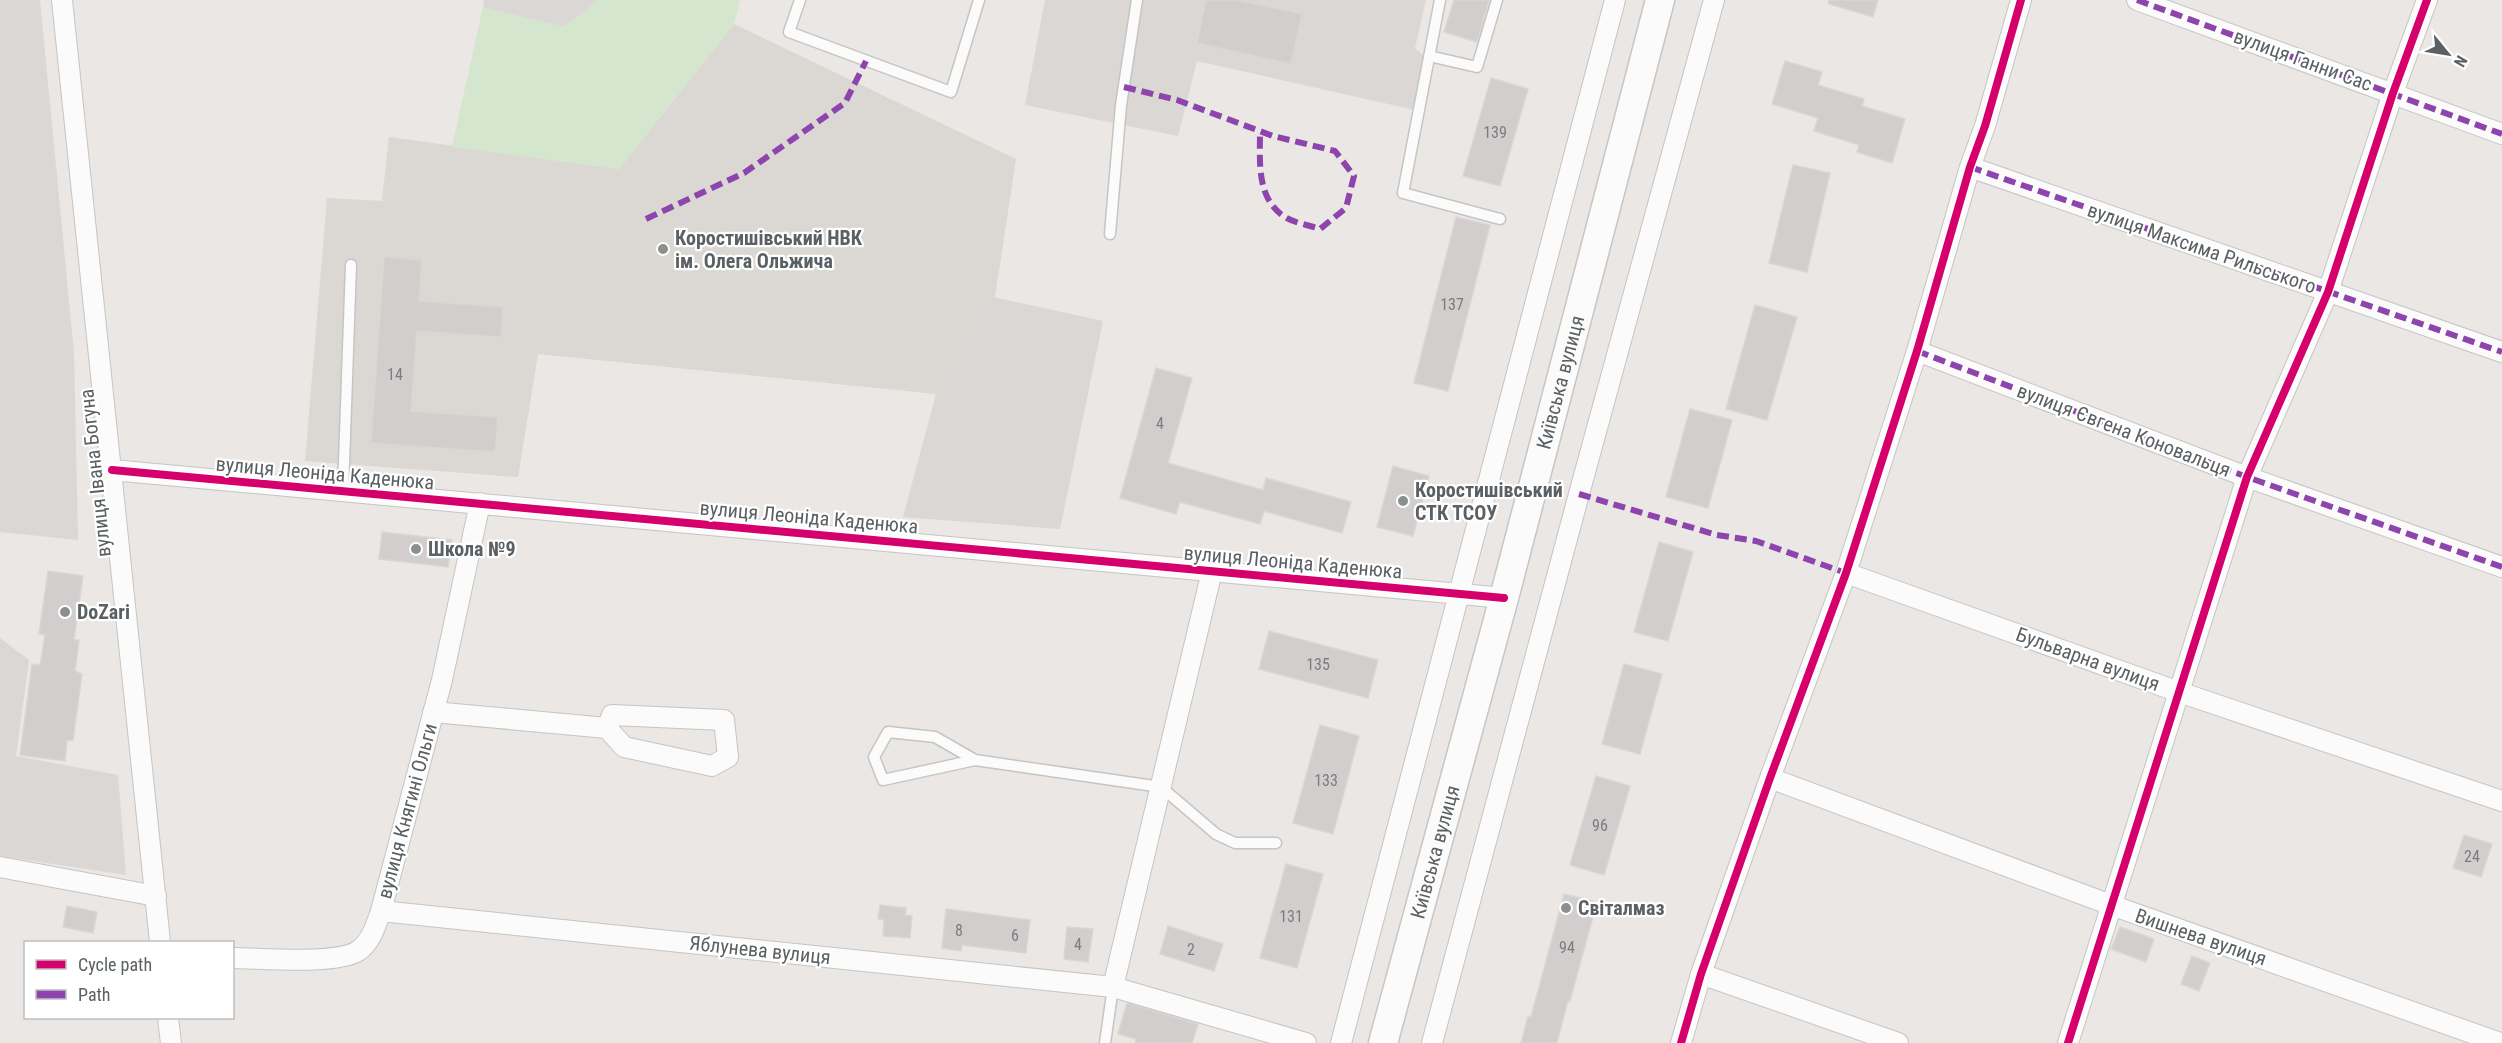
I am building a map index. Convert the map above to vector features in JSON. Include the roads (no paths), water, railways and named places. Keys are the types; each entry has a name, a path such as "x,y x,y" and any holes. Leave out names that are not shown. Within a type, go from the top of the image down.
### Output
{"main road":[{"name":"Київська вулиця","path":"1383,1043 1504,598 1660,0"}],"street":[{"name":"вулиця Івана Богуна","path":"62,0 160,941"},
{"path":"1341,1043 1615,0"},
{"path":"1432,1043 1575,506 1714,0"},
{"path":"1681,1043 1701,974 1846,573 1917,351 2021,0"},
{"name":"вулиця Ганни Сас","path":"2137,0 2502,134"},
{"path":"2068,1043 2247,477 2328,292 2393,93 2427,0"},
{"name":"вулиця Максима Рильського","path":"1970,167 2502,352"},
{"name":"вулиця Євгена Коновальця","path":"1917,351 2247,477 2502,567"},
{"name":"вулиця Леоніда Каденюка","path":"111,470 1504,598"},
{"name":"вулиця Княгині Ольги","path":"381,911 433,712 480,503"},
{"path":"1113,987 1212,571"},
{"name":"Бульварна вулиця","path":"1846,573 2179,692 2502,801"},
{"name":"вулиця Княгині Ольги","path":"433,712 607,728"},
{"path":"612,715 724,720 728,757 712,766 624,747 607,728 612,715"},
{"name":"Вишнева вулиця","path":"1770,778 2111,905 2500,1043"},
{"path":"0,867 156,896"},
{"path":"234,958 336,958 358,951 372,934 381,911"},
{"name":"Яблунева вулиця","path":"381,911 1113,987 1306,1043"},
{"path":"1701,974 1898,1043"},
{"path":"168,1019 171,1043"}],"lane":[{"path":"800,0 789,32 951,92 979,0"},
{"path":"1110,234 1121,105 1137,0"},
{"path":"1440,0 1403,193 1500,219"},
{"path":"1429,56 1478,67 1497,0"},
{"path":"343,491 351,265"},
{"path":"975,760 934,737 888,732 874,757 882,780 975,760 1161,787 1216,834 1235,843 1276,843"},
{"path":"1105,1043 1113,987"}],"place":[{"name":"Коростишівський НВК ім. Олега Ольжича","path":"663,249"},
{"name":"Коростишівський СТК ТСОУ","path":"1403,501"},
{"name":"Школа №9","path":"416,549"},
{"name":"DoZari","path":"65,612"},
{"name":"Світалмаз","path":"1566,908"}]}
